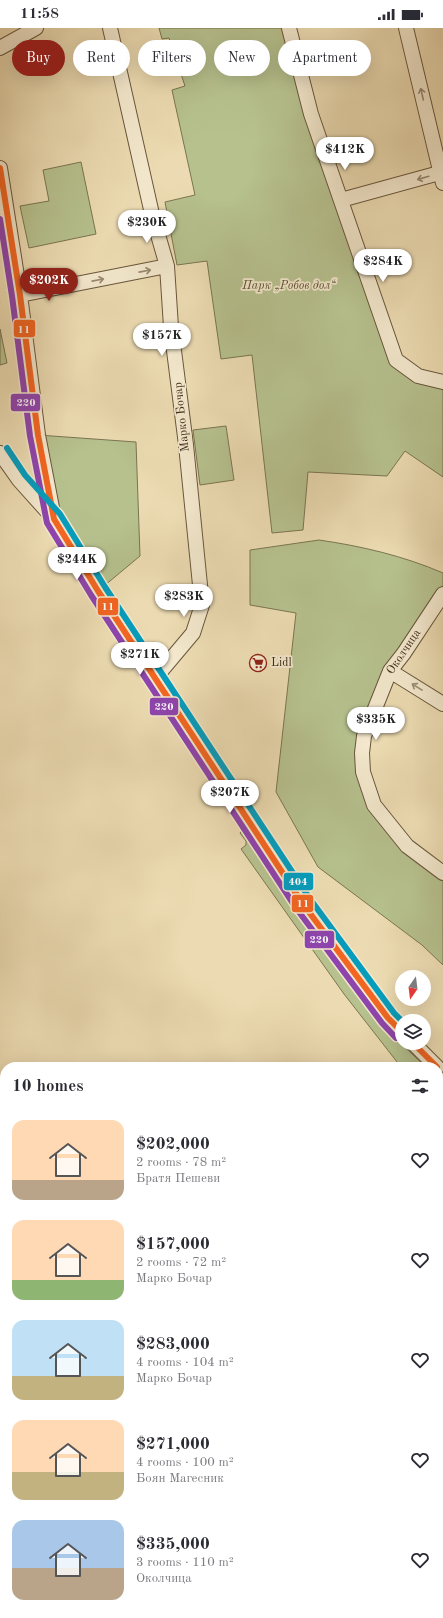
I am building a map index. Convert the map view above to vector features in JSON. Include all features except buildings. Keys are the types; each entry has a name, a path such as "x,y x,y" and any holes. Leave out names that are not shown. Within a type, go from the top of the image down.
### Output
{"street":[{"path":"0,48 36,28"},
{"name":"Марко Бочар","path":"110,28 152,214 167,266 171,327 186,445 202,605 193,633 156,677"},
{"path":"289,28 311,114 396,360 418,376 443,382"},
{"path":"341,200 442,176 406,28"},
{"path":"0,168 20,295 38,435 54,519"},
{"path":"20,295 167,266"},
{"path":"0,453 19,480 54,519 98,591 156,677 303,904 388,1018 395,1025"},
{"name":"Околчица","path":"443,594 404,653 390,670 364,736 362,759 363,772 374,805 398,836 415,853 443,873"},
{"path":"390,670 443,704"},
{"path":"420,1050 433,1062"}],"green space":[{"name":"Парк „Робов дол“","path":"159,28 289,28 293,40 278,40 278,76 304,76 396,360 443,382 443,477 405,451 387,476 308,472 303,530 272,533 252,355 221,359 207,261 177,265 165,202 195,195 172,90 185,86 182,76 206,76 206,40 162,39"},
{"path":"81,162 96,234 29,248 20,206 49,201 43,170"},
{"path":"0,329 7,363 0,365"},
{"path":"226,426 234,480 200,485 193,430"},
{"path":"38,435 136,442 140,556 98,591 54,519"},
{"path":"319,540 382,552 443,573 443,594 404,653 364,736 374,805 443,873 443,965 422,945 318,867 276,792 296,613 250,605 250,550"},
{"path":"244,828 355,990 395,1038 395,1050 408,1050 421,1062 397,1062 344,994 241,849 246,845 246,841 240,833"}],"transit line":[{"name":"11","path":"0,168 20,295 38,435 54,519 98,591 303,904 388,1018 395,1025"},
{"name":"220","path":"0,219 12,296 30,436 47,523 91,595 296,908 382,1023 395,1037"},
{"name":"404","path":"7,448 25,475 60,514 105,587 310,899 395,1014"},
{"name":"11","path":"420,1050 432,1062"}],"place":[{"name":"Lidl","path":"258,663"}]}
